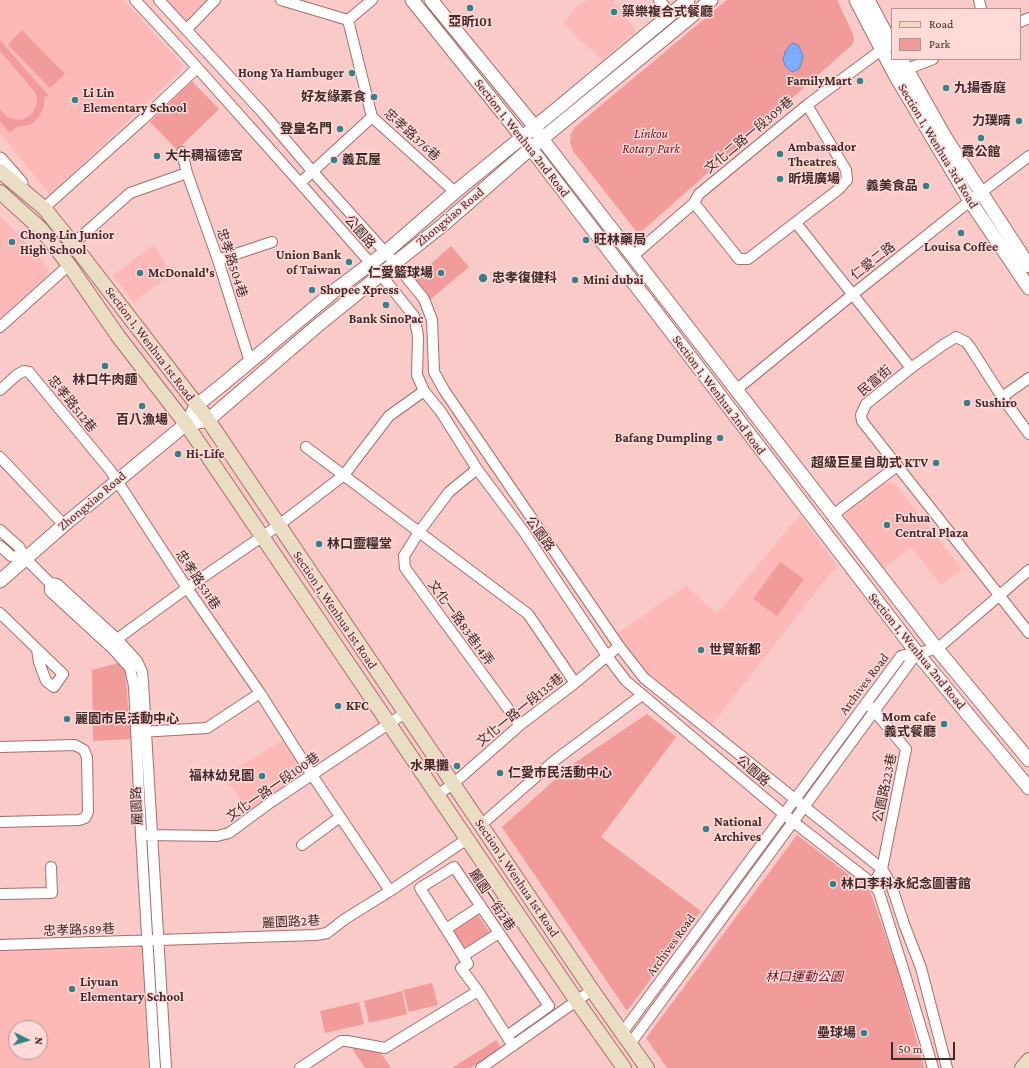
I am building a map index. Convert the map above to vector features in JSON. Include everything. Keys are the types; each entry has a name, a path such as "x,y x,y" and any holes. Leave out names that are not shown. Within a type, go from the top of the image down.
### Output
{"main road":[{"name":"Section 1, Wenhua 1st Road","path":"0,171 39,204 73,244 208,420 592,990 647,1068"},
{"name":"Section 1, Wenhua 1st Road","path":"0,192 42,230 69,265 118,336 186,424 576,1000 624,1068"},
{"path":"1022,1068 1029,1060"}],"street":[{"name":"公園路","path":"135,0 198,68 300,183 381,275 414,316 418,336 417,375 424,391 441,412 478,469 607,656 632,687 793,822 873,884 879,892 906,975 933,1068"},
{"name":"公園路","path":"159,0 262,112 313,172 386,252 424,299 432,320 434,372 446,392 619,646 644,678 796,798 882,869 891,884 904,924 921,968 947,1068"},
{"path":"186,30 215,0"},
{"path":"281,0 348,20 372,0"},
{"name":"Section 1, Wenhua 2nd Road","path":"412,0 531,148 917,654 1029,788"},
{"name":"Section 1, Wenhua 2nd Road","path":"431,0 535,127 542,139 937,649 1029,760"},
{"path":"659,0 672,14"},
{"name":"Zhongxiao Road","path":"0,581 116,481 186,424 197,405 338,288 386,252 455,192 688,0"},
{"name":"Zhongxiao Road","path":"186,424 208,420 318,326 381,275 394,262 444,224 531,148 711,0"},
{"name":"Section 1, Wenhua 3rd Road","path":"856,0 888,46"},
{"name":"Section 1, Wenhua 3rd Road","path":"868,0 888,46 891,58"},
{"name":"忠孝路376巷","path":"348,20 372,117 455,192"},
{"name":"文化二路一段309巷","path":"633,256 694,204 699,194 806,105 888,46"},
{"name":"Section 1, Wenhua 3rd Road","path":"891,60 895,75 970,201 1029,288"},
{"path":"895,75 904,64 927,60"},
{"name":"Section 1, Wenhua 3rd Road","path":"904,64 945,137 1029,266"},
{"path":"0,159 39,204 143,119 198,68"},
{"path":"694,204 739,259 748,259 839,189 847,180 846,170 806,105"},
{"path":"300,183 372,117"},
{"name":"忠孝路504巷","path":"182,152 187,174 218,260 250,362"},
{"name":"仁愛二路","path":"736,390 852,295 1029,156"},
{"path":"73,244 130,193 187,174"},
{"path":"796,223 911,368"},
{"path":"357,248 370,236"},
{"path":"218,260 272,242"},
{"path":"0,327 69,265"},
{"path":"414,316 427,307"},
{"name":"民富街","path":"1029,434 1002,397 966,342 956,337 911,368 866,404 861,415 862,421 998,596 1029,633"},
{"name":"忠孝路512巷","path":"0,390 18,374 24,371 29,372 110,470 116,481"},
{"path":"1002,397 1029,378"},
{"path":"117,639 278,525 344,475 388,416 424,391"},
{"path":"432,401 446,392"},
{"path":"306,447 528,614 575,683"},
{"path":"0,457 64,525"},
{"path":"833,515 897,466"},
{"name":"文化一路83巷14弄","path":"478,469 449,492 419,532 404,556 405,568 520,725"},
{"name":"忠孝路531巷","path":"116,481 187,588 260,693 312,775 390,891"},
{"path":"520,528 532,518"},
{"name":"麗園路","path":"0,530 19,547 25,558 50,583 57,584 117,639 137,661 142,672 141,835 155,1068"},
{"name":"麗園路","path":"0,546 11,556 25,558"},
{"path":"917,654 937,649 1029,570"},
{"name":"麗園路","path":"50,583 50,591 112,648 130,668 141,732 152,835 166,1068"},
{"path":"0,613 37,649"},
{"name":"文化一路一段135巷","path":"437,795 453,784 520,725 575,683 619,646"},
{"name":"Archives Road","path":"626,1038 784,814 901,656 917,654"},
{"name":"Archives Road","path":"626,1038 793,822 917,654"},
{"path":"632,687 644,678"},
{"path":"141,732 207,728 260,693"},
{"path":"481,825 554,761 642,695"},
{"name":"公園路223巷","path":"867,703 906,749 882,869"},
{"name":"文化一路一段100巷","path":"141,835 217,836 229,833 271,802 405,713"},
{"path":"0,747 75,745 84,750 87,758 88,812 85,818 78,820 0,822"},
{"path":"302,845 340,817"},
{"name":"麗園路2巷","path":"159,940 316,935 326,933 467,839"},
{"path":"0,894 52,893 51,867"},
{"name":"麗園一街2巷","path":"463,956 420,888 454,867 548,1006 507,1036"},
{"path":"873,884 882,869"},
{"path":"446,929 481,906"},
{"path":"499,933 463,956 468,964 461,968 478,991 513,1046"},
{"name":"忠孝路589巷","path":"0,945 159,940"},
{"path":"906,975 921,968"},
{"path":"481,1068 592,990"},
{"path":"300,1068 341,1042 347,1041 385,1048 478,991"}],"shaded area":[{"name":"Li Lin Elementary School","path":"0,0 124,0 184,67 50,195 0,133"},
{"path":"163,0 211,0 188,27"},
{"path":"587,0 612,0 636,31 602,60 563,23 577,6"},
{"name":"Chong Lin Junior High School","path":"0,216 49,268 45,279 0,319"},
{"path":"154,244 171,274 134,302 113,276"},
{"name":"Fuhua Central Plaza","path":"886,482 895,484 962,569 941,585 911,547 880,571 844,521 846,514 850,509"},
{"name":"世貿新都","path":"800,515 837,565 712,724 647,675 616,634 686,586 717,614"},
{"name":"福林幼兒園","path":"283,740 301,770 300,775 248,811 224,776"},
{"name":"Liyuan Elementary School","path":"143,948 148,1068 0,1068 0,949"}],"green space":[{"name":"Linkou Rotary Park","path":"727,0 837,0 853,34 854,40 852,45 642,231 636,231 573,151 570,143 571,134 575,127"},
{"path":"22,30 65,74 50,88 8,45"},
{"path":"0,40 48,95 44,98 44,107 35,121 29,125 17,127 10,133 0,121 0,109 7,117 20,120 32,114 37,104 37,97 35,92 0,51"},
{"path":"192,81 219,109 177,150 150,122"},
{"name":"仁愛籃球場","path":"451,246 469,267 431,299 414,279"},
{"path":"780,562 804,579 777,616 753,599"},
{"path":"118,663 125,670 131,739 93,741 92,670"},
{"path":"647,714 676,737 601,837 701,911 627,1011 502,827 570,766"},
{"name":"林口運動公園","path":"797,835 870,891 898,971 924,1068 667,1068 646,1038"},
{"path":"478,915 490,933 464,951 451,932"},
{"path":"432,983 438,1005 409,1012 403,990"},
{"path":"402,991 407,1014 369,1023 364,1001"},
{"path":"359,1002 364,1024 325,1033 320,1011"},
{"path":"496,1040 501,1050 470,1068 452,1068"},
{"path":"354,1047 381,1053 391,1068 365,1068 353,1050"}],"water":[{"path":"793,43 798,45 803,55 799,69 792,72 786,67 783,60 785,52"}],"place":[{"name":"亞昕101","path":"470,8"},
{"name":"築樂複合式餐廳","path":"614,12"},
{"name":"Hong Ya Hambuger","path":"352,73"},
{"name":"FamilyMart","path":"860,81"},
{"name":"九揚香庭","path":"946,88"},
{"name":"好友緣素食","path":"374,97"},
{"name":"Li Lin Elementary School","path":"75,100"},
{"name":"力璞晴","path":"1019,121"},
{"name":"登皇名門","path":"340,129"},
{"name":"霞公館","path":"981,138"},
{"name":"Ambassador Theatres","path":"780,154"},
{"name":"大牛稠福德宮","path":"157,156"},
{"name":"義瓦屋","path":"334,160"},
{"name":"昕境廣場","path":"780,179"},
{"name":"義美食品","path":"926,186"},
{"name":"Louisa Coffee","path":"961,233"},
{"name":"旺林藥局","path":"586,240"},
{"name":"Chong Lin Junior High School","path":"12,242"},
{"name":"Union Bank of Taiwan","path":"349,262"},
{"name":"McDonald's","path":"140,273"},
{"name":"仁愛籃球場","path":"441,273"},
{"name":"忠孝復健科","path":"483,278"},
{"name":"Mini dubai","path":"575,280"},
{"name":"Shopee Xpress","path":"312,290"},
{"name":"Bank SinoPac","path":"386,305"},
{"name":"林口牛肉麵","path":"105,366"},
{"name":"Sushiro","path":"967,403"},
{"name":"百八漁場","path":"142,406"},
{"name":"Bafang Dumpling","path":"720,438"},
{"name":"Hi-Life","path":"178,454"},
{"name":"超級巨星自助式 KTV","path":"936,463"},
{"name":"Fuhua Central Plaza","path":"887,525"},
{"name":"林口靈糧堂","path":"319,544"},
{"name":"世貿新都","path":"701,650"},
{"name":"KFC","path":"338,706"},
{"name":"麗園市民活動中心","path":"67,719"},
{"name":"Mom cafe 義式餐廳","path":"944,724"},
{"name":"水果攤","path":"457,766"},
{"name":"仁愛市民活動中心","path":"500,773"},
{"name":"福林幼兒園","path":"262,776"},
{"name":"National Archives","path":"706,829"},
{"name":"林口李科永紀念圖書館","path":"833,884"},
{"name":"Liyuan Elementary School","path":"72,989"},
{"name":"壘球場","path":"864,1033"}]}
